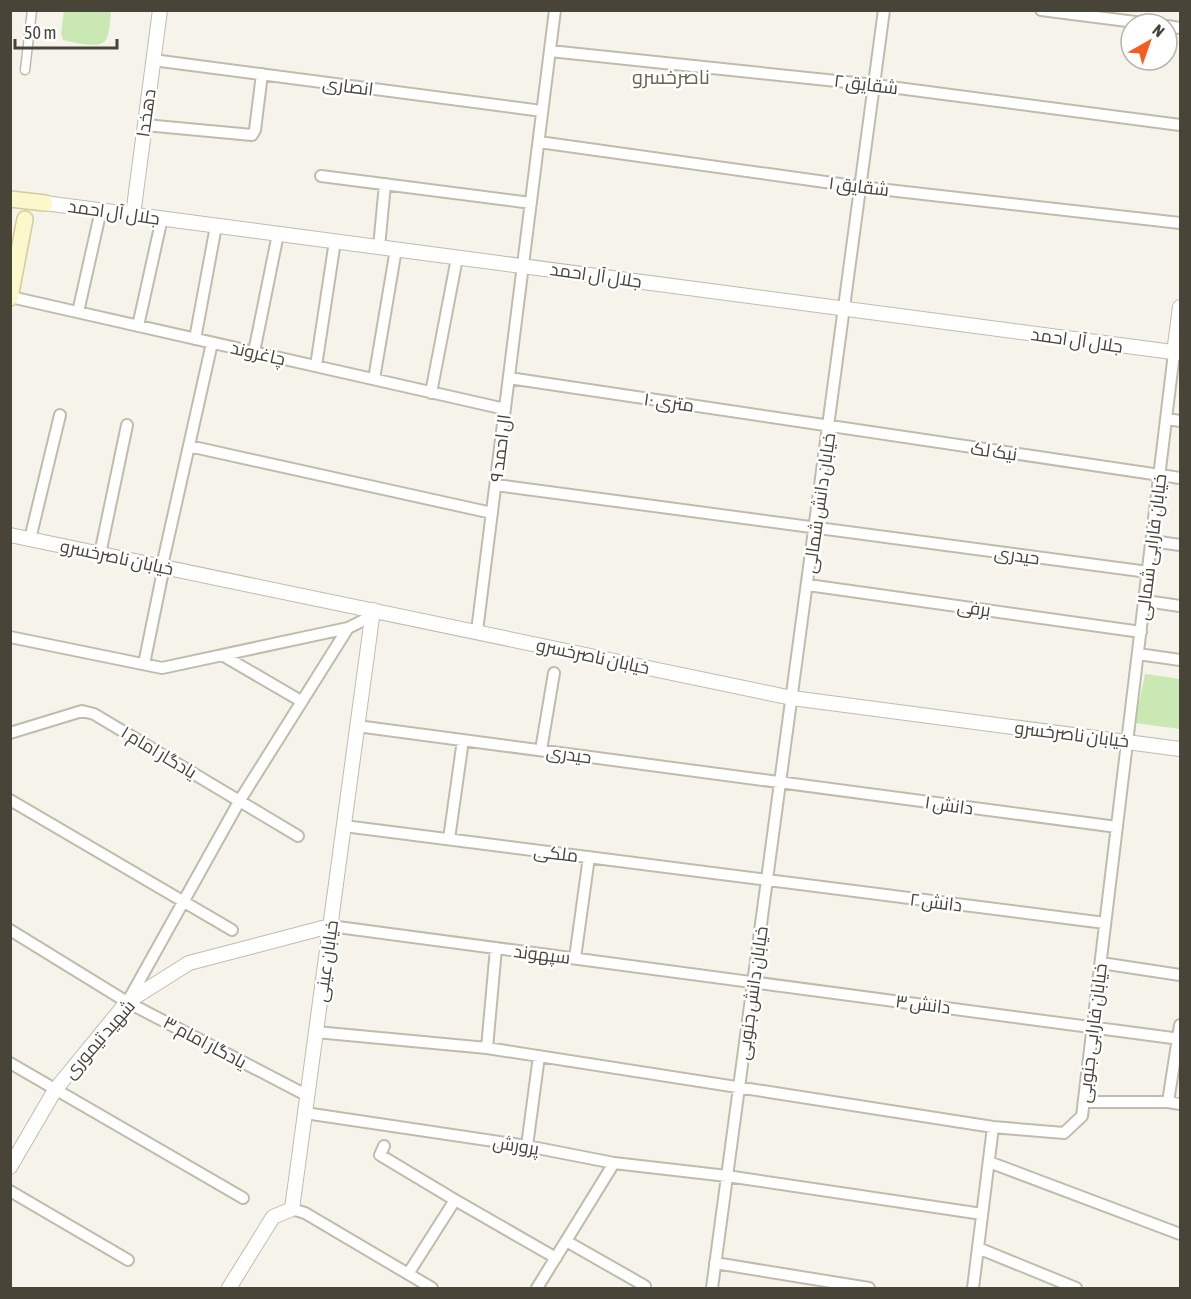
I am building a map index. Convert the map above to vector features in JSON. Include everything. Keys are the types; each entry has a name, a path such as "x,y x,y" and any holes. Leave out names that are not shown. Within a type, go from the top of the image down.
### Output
{"main road":[{"name":"جلال آل احمد","path":"10,199 45,203"},
{"path":"11,297 25,219 45,203"},
{"path":"10,208 25,219"}],"street":[{"path":"25,70 32,10"},
{"name":"دهخدا","path":"133,215 160,10"},
{"name":"ال احمد ۹","path":"477,631 555,10"},
{"name":"خیابان دانش شمالی","path":"792,698 884,10"},
{"path":"1041,10 1119,20"},
{"name":"شقایق ۲","path":"550,51 874,85 1180,125"},
{"name":"انصاری","path":"153,60 543,111"},
{"path":"145,124 252,135 255,130 262,74"},
{"name":"شقایق ۱","path":"539,142 861,187 1180,224"},
{"path":"321,176 531,203"},
{"path":"379,247 385,184"},
{"name":"جلال آل احمد","path":"45,203 1178,353"},
{"path":"78,312 101,210"},
{"path":"138,326 162,218"},
{"path":"195,339 216,226"},
{"path":"254,352 278,234"},
{"path":"316,366 335,241"},
{"path":"374,380 396,249"},
{"path":"431,393 457,258"},
{"name":"چاغروند","path":"11,297 505,409"},
{"path":"1178,353 1180,307"},
{"path":"144,664 212,343"},
{"name":"خیابان فارابی شمالی","path":"1128,742 1167,419 1178,353"},
{"name":"۱۰ متری","path":"509,378 829,426"},
{"path":"30,539 60,414"},
{"path":"1167,419 1180,421"},
{"path":"100,554 127,425"},
{"name":"نیک لک","path":"829,426 1180,478"},
{"path":"189,446 492,513"},
{"name":"حیدری","path":"496,485 1148,572"},
{"name":"خیابان ناصرخسرو","path":"10,535 100,554 162,571 477,631 792,698 1180,748"},
{"path":"1152,542 1180,545"},
{"name":"برفی","path":"808,585 1141,632"},
{"path":"1146,601 1180,606"},
{"path":"10,638 162,668 348,628 373,613"},
{"name":"خیابان عینی","path":"292,1209 373,613"},
{"path":"128,1002 240,800 348,628"},
{"path":"1138,654 1180,660"},
{"path":"222,655 301,701"},
{"path":"541,750 554,673"},
{"name":"خیابان دانش جنوبی","path":"712,1288 792,698"},
{"name":"یادگار امام ۱","path":"10,733 82,711 94,714 298,836"},
{"name":"حیدری","path":"357,726 781,782"},
{"path":"449,839 463,740"},
{"name":"خیابان فارابی جنوبی","path":"739,1086 993,1127 1064,1133 1082,1116 1128,742"},
{"name":"دانش ۱","path":"781,782 1117,827"},
{"path":"10,800 232,930"},
{"name":"ملکی","path":"344,826 767,880"},
{"path":"575,958 589,857"},
{"name":"دانش ۲","path":"767,880 1106,923"},
{"name":"سپهوند","path":"330,926 754,982"},
{"name":"شهید تیموری","path":"10,1167 55,1090 128,1002 189,963 330,926"},
{"name":"یادگار امام ۳","path":"10,930 128,1002 308,1096"},
{"path":"487,1048 495,948"},
{"path":"1101,963 1180,975"},
{"name":"دانش ۳","path":"754,982 1179,1039"},
{"path":"1167,1102 1180,1024"},
{"path":"316,1032 487,1048 739,1086"},
{"path":"527,1146 539,1056"},
{"path":"10,1064 243,1198"},
{"path":"1084,1102 1180,1104"},
{"name":"پرورش","path":"305,1113 527,1146 614,1163 727,1176 982,1214"},
{"path":"972,1288 993,1127"},
{"path":"384,1146 380,1155 556,1258"},
{"path":"989,1162 1180,1234"},
{"path":"537,1288 614,1163"},
{"path":"10,1191 128,1260"},
{"path":"408,1274 455,1200"},
{"path":"229,1288 273,1217 292,1209 305,1213 432,1288"},
{"path":"566,1241 645,1286"},
{"path":"978,1248 1076,1288"},
{"path":"715,1263 869,1288"}],"green space":[{"path":"64,11 111,11 106,40 103,43 92,45 63,40 61,33"},
{"path":"1145,674 1180,679 1180,729 1135,723"}],"district":[{"name":"ناصرخسرو","path":"671,76"}]}
